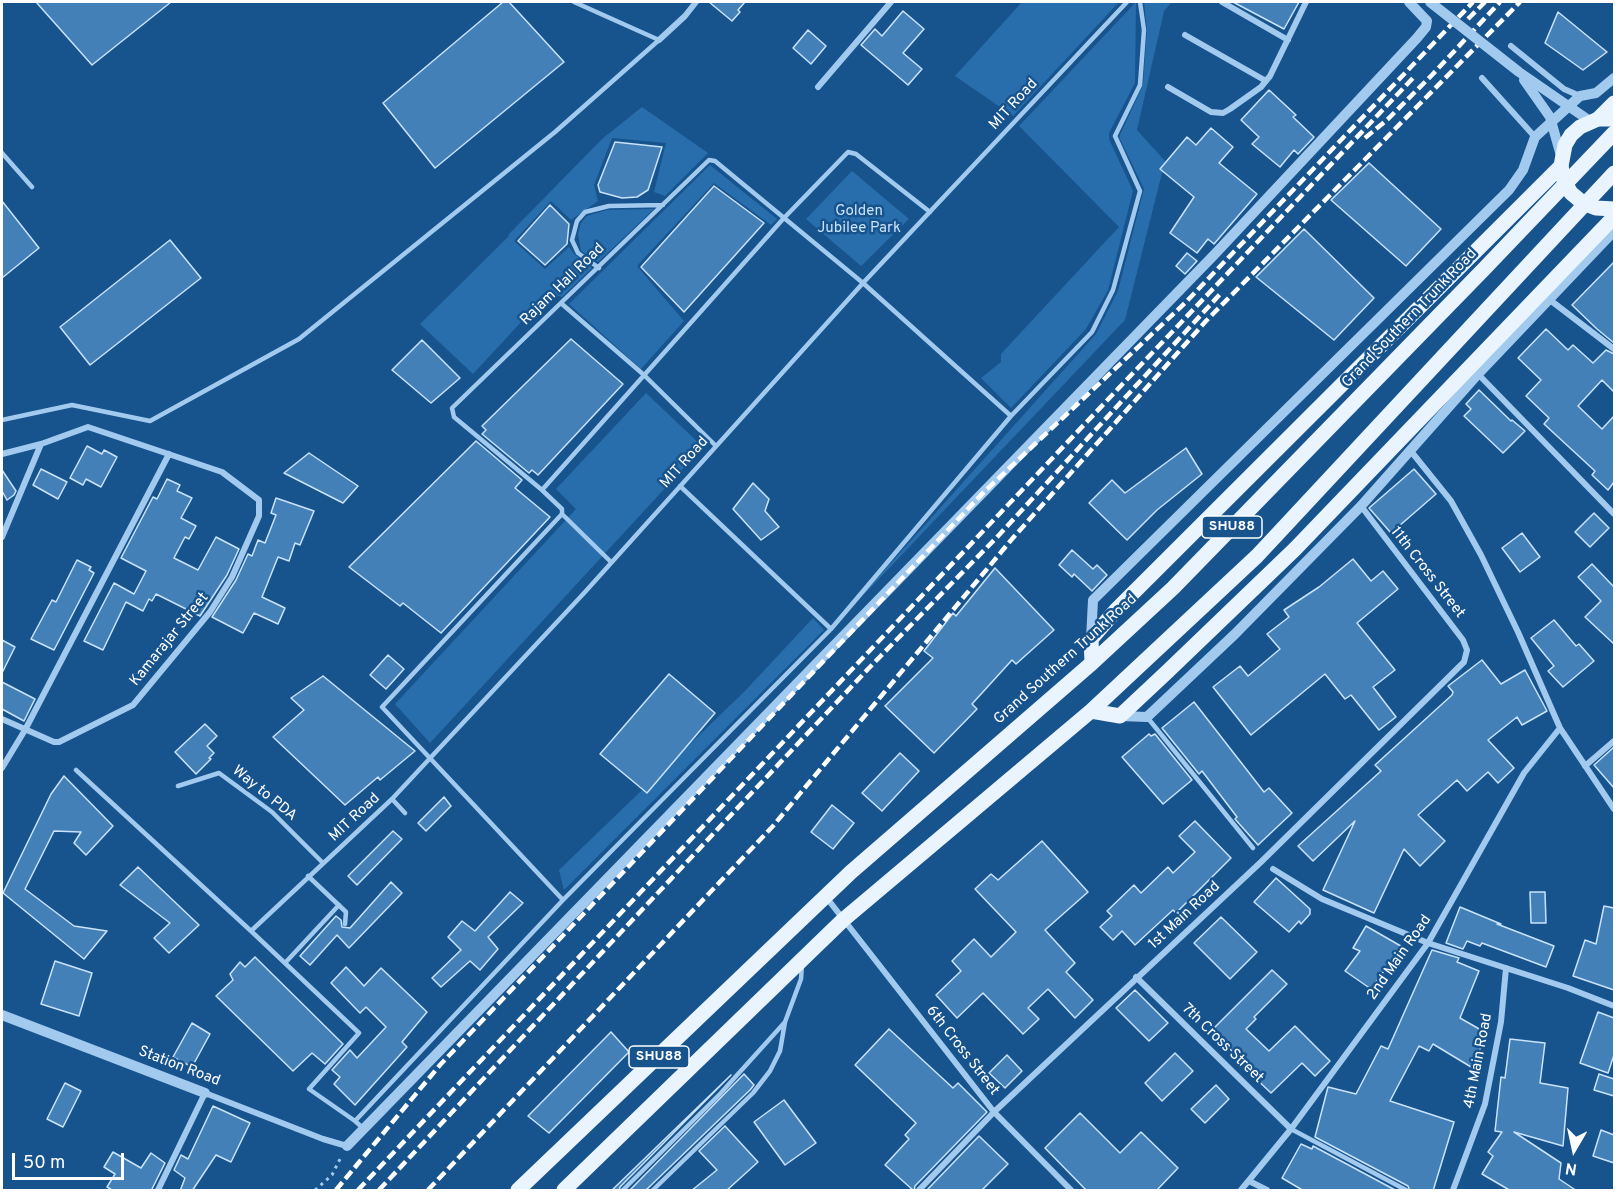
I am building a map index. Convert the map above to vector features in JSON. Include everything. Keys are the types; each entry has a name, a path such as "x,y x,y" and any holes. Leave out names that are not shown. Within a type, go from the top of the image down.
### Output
{"main road":[{"path":"1614,103 1571,135 1565,145 1561,161 1564,181 1583,203 1596,208 1614,208"},
{"path":"1594,120 1614,119"},
{"name":"Grand Southern Trunk Road","path":"518,1191 860,865 1092,663 1173,588 1614,133"},
{"path":"1092,663 1091,639 1117,609 1561,161"},
{"name":"SHU88","path":"564,1191 843,920 1091,711 1257,556 1614,173"},
{"path":"1091,711 1120,716 1168,671 1294,549 1614,217"}],"street":[{"path":"659,40 685,16 696,2"},
{"path":"818,87 891,2"},
{"path":"1222,2 1288,40"},
{"path":"1168,87 1211,112 1223,113 1262,87 1306,2"},
{"path":"347,1146 1214,255 1417,38 1426,27 1427,21 1409,2"},
{"path":"1430,2 1519,72 1594,120"},
{"path":"1185,35 1266,81"},
{"path":"1511,46 1564,89 1580,96"},
{"path":"1519,72 1550,117 1561,161"},
{"path":"1482,78 1535,137"},
{"path":"1091,639 1093,600 1509,190 1523,170 1535,137 1580,96 1596,93 1614,78"},
{"path":"1120,716 1147,717 1235,634 1361,506 1478,374 1614,231"},
{"path":"1550,300 1614,349"},
{"path":"1478,374 1614,514"},
{"name":"Kamarajar Street","path":"2,454 88,428 222,472 259,500 259,516 232,577 210,612 133,705 65,740 54,742 25,730"},
{"path":"2,537 41,444"},
{"path":"1410,450 1451,501 1481,555 1518,632 1560,728 1614,809"},
{"path":"2,768 25,730 170,454"},
{"name":"11th Cross Street","path":"1361,506 1463,640 1467,650 1466,658"},
{"name":"1st Main Road","path":"919,1191 994,1112 1261,862 1466,658"},
{"path":"2,719 25,730"},
{"name":"2nd Main Road","path":"1242,1191 1291,1129 1428,944 1524,773 1560,728"},
{"path":"1585,766 1614,741"},
{"path":"1273,869 1322,899 1428,944 1506,968 1614,1006"},
{"name":"6th Cross Street","path":"826,897 994,1112 1071,1191"},
{"name":"4th Main Road","path":"1453,1191 1485,1104 1501,1022 1506,968"},
{"name":"7th Cross Street","path":"1136,977 1291,1129"},
{"name":"Station Road","path":"2,1015 323,1139 347,1146"},
{"path":"158,1191 205,1093"},
{"path":"1249,1181 1266,1191"}],"lane":[{"path":"2,420 72,405 150,421 299,339 555,132 659,40 574,2"},
{"name":"MIT Road","path":"251,931 392,799 431,758 612,562 863,283 1128,2"},
{"path":"355,1121 563,900 831,629 1011,416 1092,332 1113,290 1140,191 1115,136 1140,85 1144,30 1140,2"},
{"path":"542,490 783,219 844,155 852,152 930,212"},
{"path":"2,153 32,187"},
{"name":"Rajam Hall Road","path":"612,562 562,514 562,509 542,490 454,417 452,411 455,405 707,161 712,160 863,283 1011,416"},
{"path":"599,268 578,253 572,240 577,221 585,212 609,206 663,205"},
{"path":"562,303 644,375 716,446"},
{"path":"680,486 831,629"},
{"path":"562,514 382,707 563,900"},
{"path":"1147,717 1253,848"},
{"path":"76,770 359,1033 309,1089 355,1121 364,1130"},
{"name":"Way to PDA","path":"178,786 219,773 272,812 323,863"},
{"path":"392,799 405,813"},
{"path":"308,876 346,912 345,924"},
{"path":"285,963 339,904"},
{"path":"653,1191 753,1093 770,1071 780,1051 785,1023 801,979 802,960"},
{"path":"623,1191 720,1094 785,1023"},
{"path":"1291,1129 1406,1191"}],"path":[{"path":"315,1191 332,1174 347,1146"}],"green space":[{"path":"1022,2 1119,2 1013,116 955,76"},
{"path":"1136,2 1135,83 1109,133 1109,139 1133,191 1108,290 1086,329 1011,408 981,378 1001,362 1001,354 1119,227 1019,126"},
{"path":"1144,2 1172,2 1164,11 1137,130 1165,161 1125,320 836,624 1096,334 1118,291 1144,189 1119,137 1143,85 1147,30"},
{"path":"642,107 708,153 665,196 654,192 666,143 612,138 594,185 598,201 571,220 551,201 514,241 545,269 569,247 592,268 562,297 548,293 473,374 420,324 602,139"},
{"path":"710,165 777,219 771,225 714,183 637,266 684,321 641,369 569,304"},
{"name":"Golden Jubilee Park","path":"852,171 909,219 861,266 806,219"},
{"path":"654,209 598,262 581,251 578,234 581,223 587,216 607,210"},
{"path":"646,393 703,447 430,743 395,704 576,509 556,489"},
{"path":"813,618 824,630 564,890 559,870 744,692"}],"building":[{"path":"36,2 171,2 92,65"},
{"path":"503,2 509,2 564,62 435,168 383,103"},
{"path":"709,2 745,2 732,21"},
{"path":"1233,2 1299,2 1284,29"},
{"path":"903,11 924,29 903,53 922,69 908,85 861,45 875,29 882,36"},
{"path":"1558,12 1607,52 1583,70 1545,43"},
{"path":"808,30 826,46 811,64 793,48"},
{"path":"1269,90 1296,115 1293,117 1314,137 1298,154 1294,150 1280,167 1252,144 1259,137 1241,120"},
{"path":"1211,128 1233,147 1219,163 1257,194 1214,244 1208,239 1197,253 1170,233 1194,197 1160,169 1187,137 1196,145"},
{"path":"615,142 662,147 648,190 637,197 622,198 600,192 598,185"},
{"path":"1369,163 1441,229 1406,266 1331,200"},
{"path":"714,186 764,223 684,312 641,267"},
{"path":"2,201 39,248 2,278"},
{"path":"550,205 569,224 567,244 545,265 518,241"},
{"path":"1304,229 1374,298 1334,340 1256,277"},
{"path":"170,240 201,278 90,365 60,327"},
{"path":"1187,253 1197,261 1185,274 1176,266"},
{"path":"1614,262 1614,343 1572,305"},
{"path":"1546,329 1568,350 1573,345 1593,363 1606,350 1614,354 1614,392 1602,380 1578,406 1602,429 1614,416 1614,482 1608,490 1592,475 1595,471 1544,424 1549,418 1526,396 1541,380 1518,358"},
{"path":"571,339 623,384 538,475 532,470 529,473 482,434 486,430 482,426"},
{"path":"422,340 460,378 431,403 392,370"},
{"path":"1479,390 1511,421 1525,431 1503,453 1464,416 1471,409 1466,404"},
{"path":"476,441 522,480 515,488 550,517 441,633 403,603 400,606 349,567"},
{"path":"87,446 102,454 104,450 117,457 101,487 86,479 83,485 70,478"},
{"path":"1186,448 1202,474 1157,510 1127,540 1089,503 1112,480 1125,493"},
{"path":"309,453 358,486 343,503 284,473"},
{"path":"41,469 67,482 58,499 33,485"},
{"path":"1414,469 1436,494 1391,533 1369,508"},
{"path":"2,470 16,491 7,500 2,491"},
{"path":"167,479 180,485 177,491 192,498 181,518 196,526 189,539 185,537 174,558 198,570 216,537 239,549 227,575 200,616 156,594 152,601 149,599 143,611 126,602 103,650 84,641 114,583 134,594 146,571 121,558 153,497 157,499"},
{"path":"753,483 769,499 765,511 779,527 761,540 733,509"},
{"path":"276,498 314,511 300,545 295,543 289,561 278,557 262,597 285,608 278,624 254,613 243,633 212,617 236,580 248,554 252,556 258,540 265,543 276,515 271,513"},
{"path":"1594,513 1609,528 1590,547 1575,532"},
{"path":"1522,533 1540,557 1520,572 1502,548"},
{"path":"1072,550 1093,569 1097,565 1107,575 1092,591 1074,574 1072,577 1059,565"},
{"path":"1353,559 1371,581 1383,571 1398,589 1357,623 1395,670 1373,687 1396,717 1379,730 1351,695 1345,699 1325,674 1251,735 1213,687 1240,666 1248,676 1280,649 1267,634 1289,617 1284,610 1319,587"},
{"path":"77,560 91,567 89,570 94,573 54,650 31,639 52,600 56,602"},
{"path":"1592,564 1614,587 1614,644 1585,617 1601,601 1578,577"},
{"path":"995,568 1054,630 1016,664 1012,660 972,704 977,709 934,753 885,706 933,658 924,651 953,613 956,616"},
{"path":"1554,620 1576,646 1579,644 1594,661 1563,687 1548,671 1554,666 1531,638"},
{"path":"2,640 15,647 2,673"},
{"path":"388,655 404,669 386,689 370,675"},
{"path":"1482,660 1501,684 1525,670 1547,711 1522,725 1517,717 1488,740 1514,768 1498,783 1488,772 1467,791 1457,780 1418,815 1445,841 1420,866 1404,849 1374,913 1323,890 1355,821 1313,861 1298,846 1381,771 1375,765 1452,695 1453,692 1448,686"},
{"path":"669,674 715,713 647,793 600,754"},
{"path":"323,676 415,751 380,780 378,777 345,805 273,737 304,710 291,698"},
{"path":"2,682 35,699 24,721 2,709"},
{"path":"1194,702 1264,792 1269,788 1292,813 1258,845 1235,819 1237,817 1202,771 1199,774 1162,728"},
{"path":"205,724 217,736 207,746 214,753 196,774 175,752"},
{"path":"1149,734 1151,736 1155,734 1192,780 1163,804 1122,757"},
{"path":"1614,747 1614,788 1594,765"},
{"path":"900,753 919,771 882,811 862,793"},
{"path":"64,776 113,826 86,855 74,843 81,832 54,831 25,889 74,926 107,931 84,959 3,893 51,794"},
{"path":"444,797 451,806 426,831 418,823"},
{"path":"832,805 854,823 833,849 811,832"},
{"path":"1195,821 1231,858 1176,913 1173,910 1135,945 1122,931 1113,940 1100,927 1112,916 1107,911 1134,885 1141,893 1168,867 1173,873 1195,852 1179,836"},
{"path":"393,831 402,839 357,885 348,876"},
{"path":"1042,841 1088,892 1045,930 1075,963 1066,972 1093,1000 1075,1018 1048,989 1028,1008 1039,1019 1023,1034 983,993 957,1018 936,995 961,971 952,961 974,939 991,957 1016,932 975,889 991,874 998,880"},
{"path":"138,867 199,925 169,953 154,938 170,923 120,885"},
{"path":"1276,878 1310,909 1310,914 1301,924 1299,921 1289,932 1254,902"},
{"path":"391,882 402,893 349,948 337,935 310,965 300,956 336,916 341,920 342,927 350,928"},
{"path":"510,892 523,903 488,937 498,949 480,970 470,961 441,987 432,978 461,950 448,937 462,921 475,931"},
{"path":"1530,892 1545,892 1546,923 1531,923"},
{"path":"1604,906 1614,908 1614,990 1573,976 1585,940 1596,944"},
{"path":"1460,907 1554,946 1546,967 1482,943 1480,946 1467,941 1463,949 1446,943"},
{"path":"1221,917 1257,952 1230,979 1194,943"},
{"path":"1366,926 1406,949 1393,971 1387,967 1371,989 1345,971 1360,951 1353,948"},
{"path":"1432,950 1459,958 1457,962 1479,971 1460,1018 1488,1034 1478,1053 1482,1056 1482,1060 1476,1070 1433,1044 1429,1051 1419,1046 1390,1101 1454,1122 1433,1191 1410,1191 1408,1186 1315,1137 1328,1087 1356,1094 1381,1046 1388,1049"},
{"path":"255,957 343,1044 325,1064 312,1053 293,1071 216,996 233,980 230,974 240,962 245,967"},
{"path":"55,961 92,973 79,1016 41,1004"},
{"path":"346,967 364,986 381,968 427,1012 402,1042 407,1047 355,1105 334,1084 340,1077 332,1070 350,1050 357,1058 386,1027 366,1007 360,1013 331,983"},
{"path":"1272,970 1287,984 1254,1017 1256,1019 1246,1029 1269,1051 1295,1026 1330,1061 1315,1076 1302,1063 1271,1093 1230,1054 1232,1051 1211,1031"},
{"path":"1135,990 1168,1023 1149,1041 1116,1008"},
{"path":"1598,1012 1614,1018 1614,1055 1608,1073 1580,1063"},
{"path":"192,1023 210,1034 192,1067 173,1057"},
{"path":"889,1029 953,1088 958,1083 987,1112 915,1186 914,1191 885,1165 909,1139 905,1135 916,1123 855,1065"},
{"path":"611,1032 629,1052 549,1133 528,1116"},
{"path":"1510,1039 1545,1043 1540,1083 1568,1088 1563,1146 1514,1132 1561,1163 1559,1179 1577,1191 1511,1191 1482,1174 1493,1156 1488,1152 1502,1132 1495,1131 1501,1077 1505,1078"},
{"path":"1175,1053 1193,1071 1162,1101 1145,1083"},
{"path":"1007,1055 1022,1071 1005,1088 989,1073"},
{"path":"744,1074 754,1085 750,1090 645,1191 629,1191"},
{"path":"1599,1074 1614,1079 1614,1096 1594,1090"},
{"path":"731,1075 620,1187 619,1191 611,1191"},
{"path":"65,1083 81,1091 63,1127 47,1119"},
{"path":"1216,1085 1229,1099 1205,1123 1191,1109"},
{"path":"784,1100 816,1143 785,1165 754,1122"},
{"path":"213,1106 250,1123 231,1162 216,1155 192,1191 180,1191 185,1178 174,1170 181,1155 188,1159"},
{"path":"1080,1113 1120,1153 1141,1132 1178,1168 1156,1191 1087,1191 1045,1148"},
{"path":"725,1126 758,1162 726,1191 691,1191 717,1170 699,1151"},
{"path":"1601,1130 1614,1135 1614,1163 1593,1156"},
{"path":"979,1136 1008,1164 981,1191 926,1191"},
{"path":"1301,1144 1312,1149 1313,1146 1397,1191 1304,1191 1282,1178"},
{"path":"113,1152 141,1168 151,1153 165,1163 151,1191 114,1191 107,1187 115,1174 104,1167"}],"railway":[{"path":"336,1190 440,1065 984,492 1185,303 1473,2"},
{"path":"1468,19 1485,2"},
{"path":"1365,138 1388,119 1432,75 1500,2"},
{"path":"428,1190 773,826 1012,539 1206,321 1520,2"},
{"path":"358,1190 1413,78"},
{"path":"379,1190 868,669 999,535 1222,292"}]}
